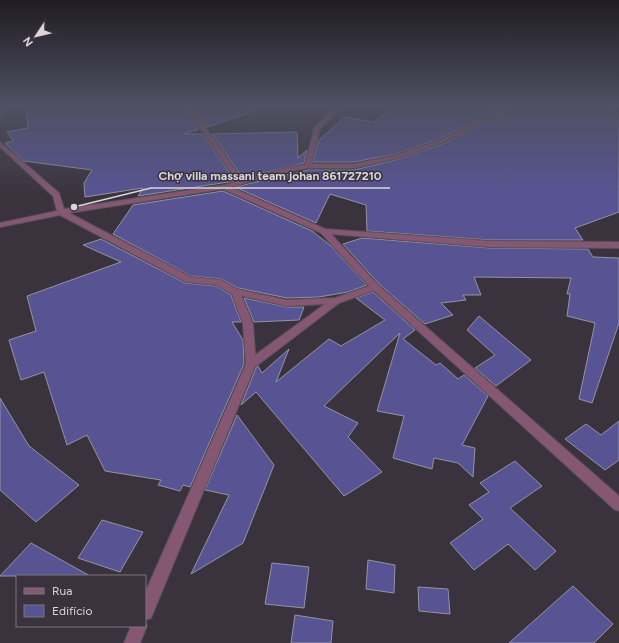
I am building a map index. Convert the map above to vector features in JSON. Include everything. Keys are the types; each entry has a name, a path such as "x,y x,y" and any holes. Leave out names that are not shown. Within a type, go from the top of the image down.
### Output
{"street":[{"path":"208,136 240,182"},
{"path":"308,166 315,136"},
{"path":"0,225 61,212 224,187 290,169 308,166 354,166 397,157 453,136"},
{"path":"0,144 56,195 61,212 189,280 218,282 236,292 287,303 336,301"},
{"path":"224,187 324,231 490,244 619,245"},
{"path":"324,231 375,287 619,505"},
{"path":"251,364 336,301 375,287"},
{"path":"146,610 251,364 248,324 236,292"},
{"path":"132,643 139,627"}],"building":[{"path":"10,136 204,136 235,181 138,196 143,188 85,197 84,183 92,170 24,161 5,143 13,141"},
{"path":"213,136 297,136 298,158 307,150 304,163 243,178"},
{"path":"324,136 445,136 395,154 354,162 313,162 319,140"},
{"path":"459,136 619,136 619,212 575,228 583,240 490,240 367,231 366,205 330,194 316,223 235,187 308,170 354,170 399,159 445,143"},
{"path":"223,191 312,231 330,245 367,285 348,292 319,297 287,298 238,288 221,279 191,276 113,234 133,205"},
{"path":"362,238 490,248 588,249 593,257 619,258 619,323 592,403 579,399 595,323 567,316 570,294 567,294 571,278 474,277 481,295 463,295 466,300 441,303 453,315 425,324 379,284 343,244"},
{"path":"101,239 185,283 216,286 231,295 241,322 232,322 243,340 244,364 190,487 183,485 180,491 158,485 161,480 105,471 87,435 67,445 44,372 21,380 9,340 36,331 27,296 121,262 83,245"},
{"path":"373,292 415,330 403,339 436,365 440,363 458,379 464,375 488,396 462,445 475,448 473,477 458,463 434,458 432,469 393,458 404,416 377,411 400,333 324,406 358,423 348,437 382,472 344,496 256,392 241,405 258,366 262,373 289,349 276,382 329,339 341,346 385,320 356,298"},
{"path":"244,298 287,307 304,307 299,320 254,322"},
{"path":"479,316 531,360 496,386 475,368 495,355 467,330"},
{"path":"0,398 29,446 79,485 36,522 0,490"},
{"path":"237,415 274,465 243,543 191,574 229,495 205,490"},
{"path":"619,421 619,460 605,470 565,439 586,424 601,435"},
{"path":"515,461 542,486 510,508 556,551 535,570 508,544 474,570 450,543 483,519 469,505 489,492 480,483"},
{"path":"102,520 143,532 120,572 78,558"},
{"path":"31,543 88,575 16,575 0,576"},
{"path":"368,560 395,565 394,593 366,589"},
{"path":"272,563 309,567 304,608 265,604"},
{"path":"573,586 613,624 594,643 509,643"},
{"path":"418,587 448,589 450,614 419,611"},
{"path":"295,615 333,621 331,643 291,643"}],"place":[{"name":"Chợ villa massani team johan 861727210","path":"74,207"}]}
